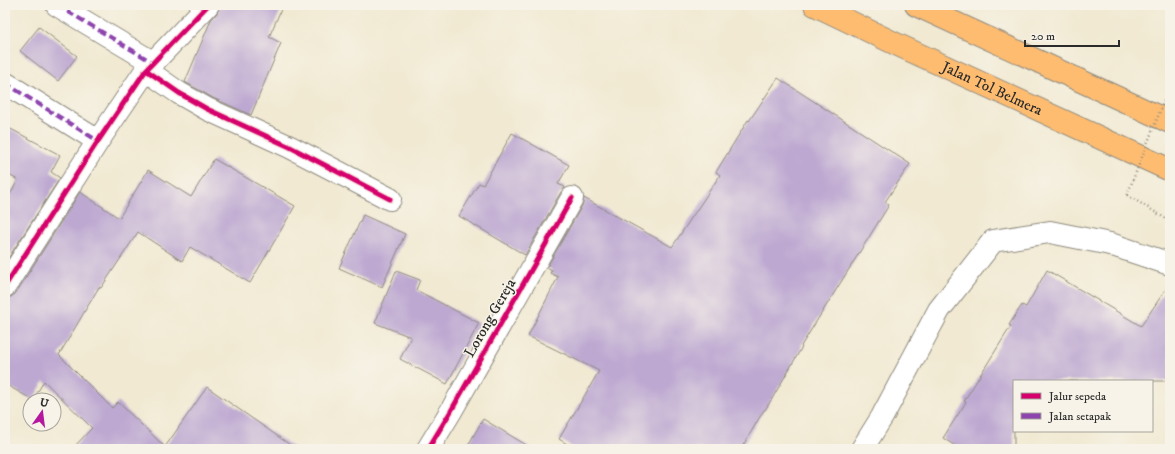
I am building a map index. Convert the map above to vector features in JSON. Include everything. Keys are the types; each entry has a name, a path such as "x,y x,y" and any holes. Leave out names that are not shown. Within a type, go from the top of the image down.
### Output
{"highway":[{"name":"Jalan Tol Belmera","path":"815,5 896,44 1170,170"},
{"path":"916,5 1170,122"}],"street":[{"path":"57,5 149,66 179,93 208,109 290,147 390,198"},
{"path":"5,286 98,141 149,66 208,5"},
{"path":"5,83 98,141"},
{"name":"Lorong Gereja","path":"428,449 572,198"},
{"path":"862,449 882,416 939,310 992,241 1050,232 1110,244 1170,264"}],"path":[{"path":"1170,86 1127,196 1170,221"}],"building":[{"path":"220,5 283,5 269,37 281,43 251,115 213,98 185,82 211,20 217,13"},
{"path":"39,27 77,56 58,81 20,51"},
{"path":"778,78 910,164 885,202 889,205 801,346 802,347 773,397 741,449 575,449 559,439 599,371 528,336 558,277 550,273 552,270 547,267 583,204 584,198 672,247 720,175 716,172 748,120 749,121"},
{"path":"5,126 60,155 51,172 60,178 5,263 5,204 18,180 5,173"},
{"path":"512,133 569,165 558,184 565,187 525,255 459,216 479,183 483,185"},
{"path":"214,159 295,206 250,283 190,247 182,261 138,232 101,288 99,287 59,355 112,408 118,402 165,447 207,387 296,449 72,449 92,428 62,399 62,392 55,392 44,381 38,392 22,392 22,394 5,384 5,298 11,297 16,293 80,192 119,218 148,170 191,197"},
{"path":"363,215 405,234 382,287 339,268"},
{"path":"1047,270 1141,326 1170,283 1170,381 1013,380 1014,449 960,449 943,438 966,402 964,401 1011,326 1009,325 1022,305 1026,307"},
{"path":"396,271 420,280 416,290 479,323 447,384 400,359 411,337 375,323"},
{"path":"483,419 533,449 466,449"}],"marked path":[{"path":"57,5 152,62 154,60"},
{"path":"5,83 98,141"}],"cycle path":[{"path":"5,286 98,141 146,70 208,5"},
{"path":"146,70 179,93 207,109 290,147 390,199"},
{"path":"428,449 572,198"}]}
